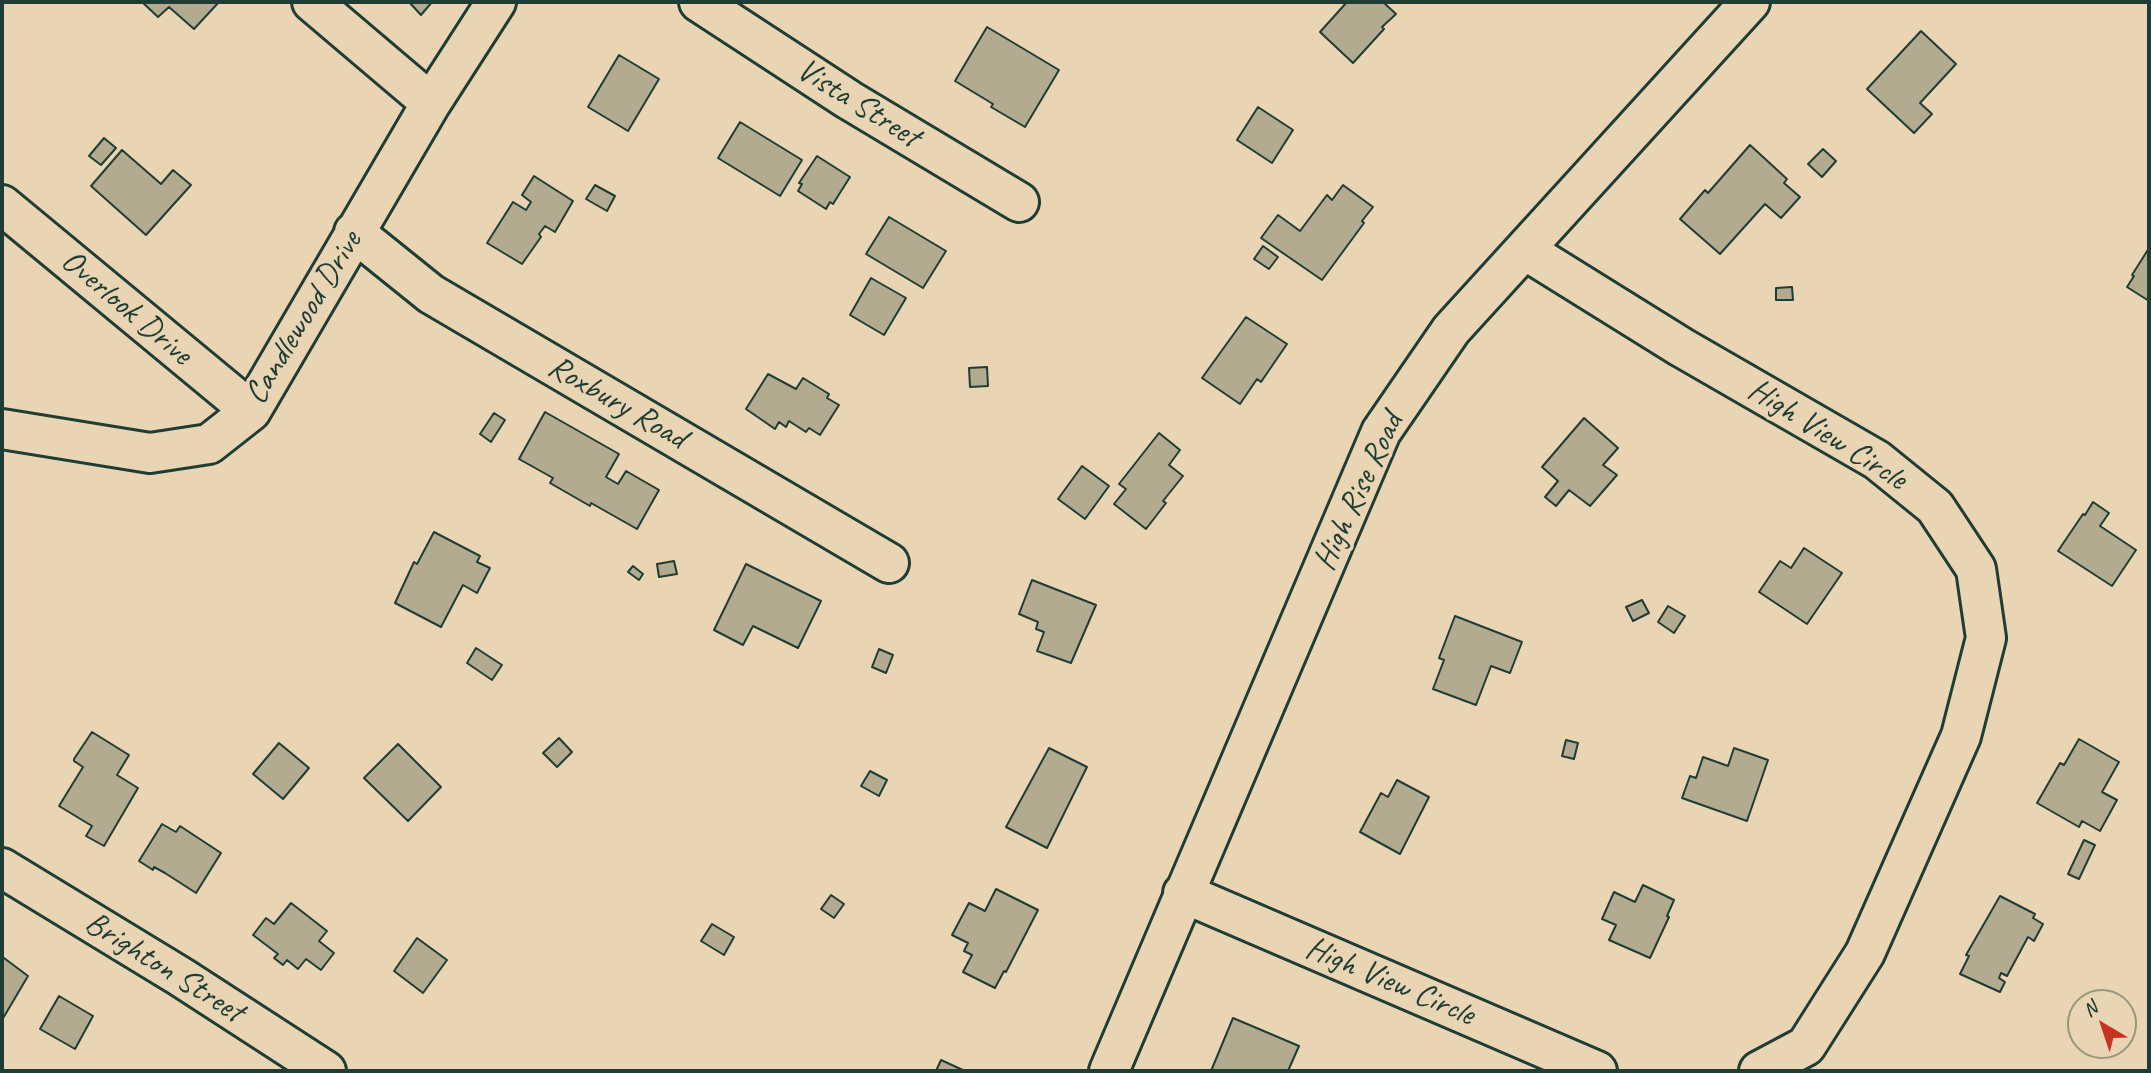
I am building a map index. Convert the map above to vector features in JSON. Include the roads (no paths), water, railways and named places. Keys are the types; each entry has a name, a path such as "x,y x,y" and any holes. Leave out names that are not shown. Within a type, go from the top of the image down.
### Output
{"street":[{"path":"312,2 431,103"},
{"name":"Candlewood Drive","path":"2,429 150,453 209,444 251,411 431,103 496,2"},
{"name":"Vista Street","path":"699,2 849,100 1019,202"},
{"name":"High Rise Road","path":"1109,1071 1381,432 1451,330 1750,2"},
{"name":"Overlook Drive","path":"2,205 251,411"},
{"name":"Roxbury Road","path":"355,232 431,293 889,563"},
{"name":"High View Circle","path":"1525,250 1681,346 1877,460 1935,507 1976,569 1986,638 1961,736 1865,953 1806,1046 1759,1071"},
{"name":"Brighton Street","path":"2,868 181,977 326,1071"},
{"name":"High View Circle","path":"1184,893 1597,1071"}]}
